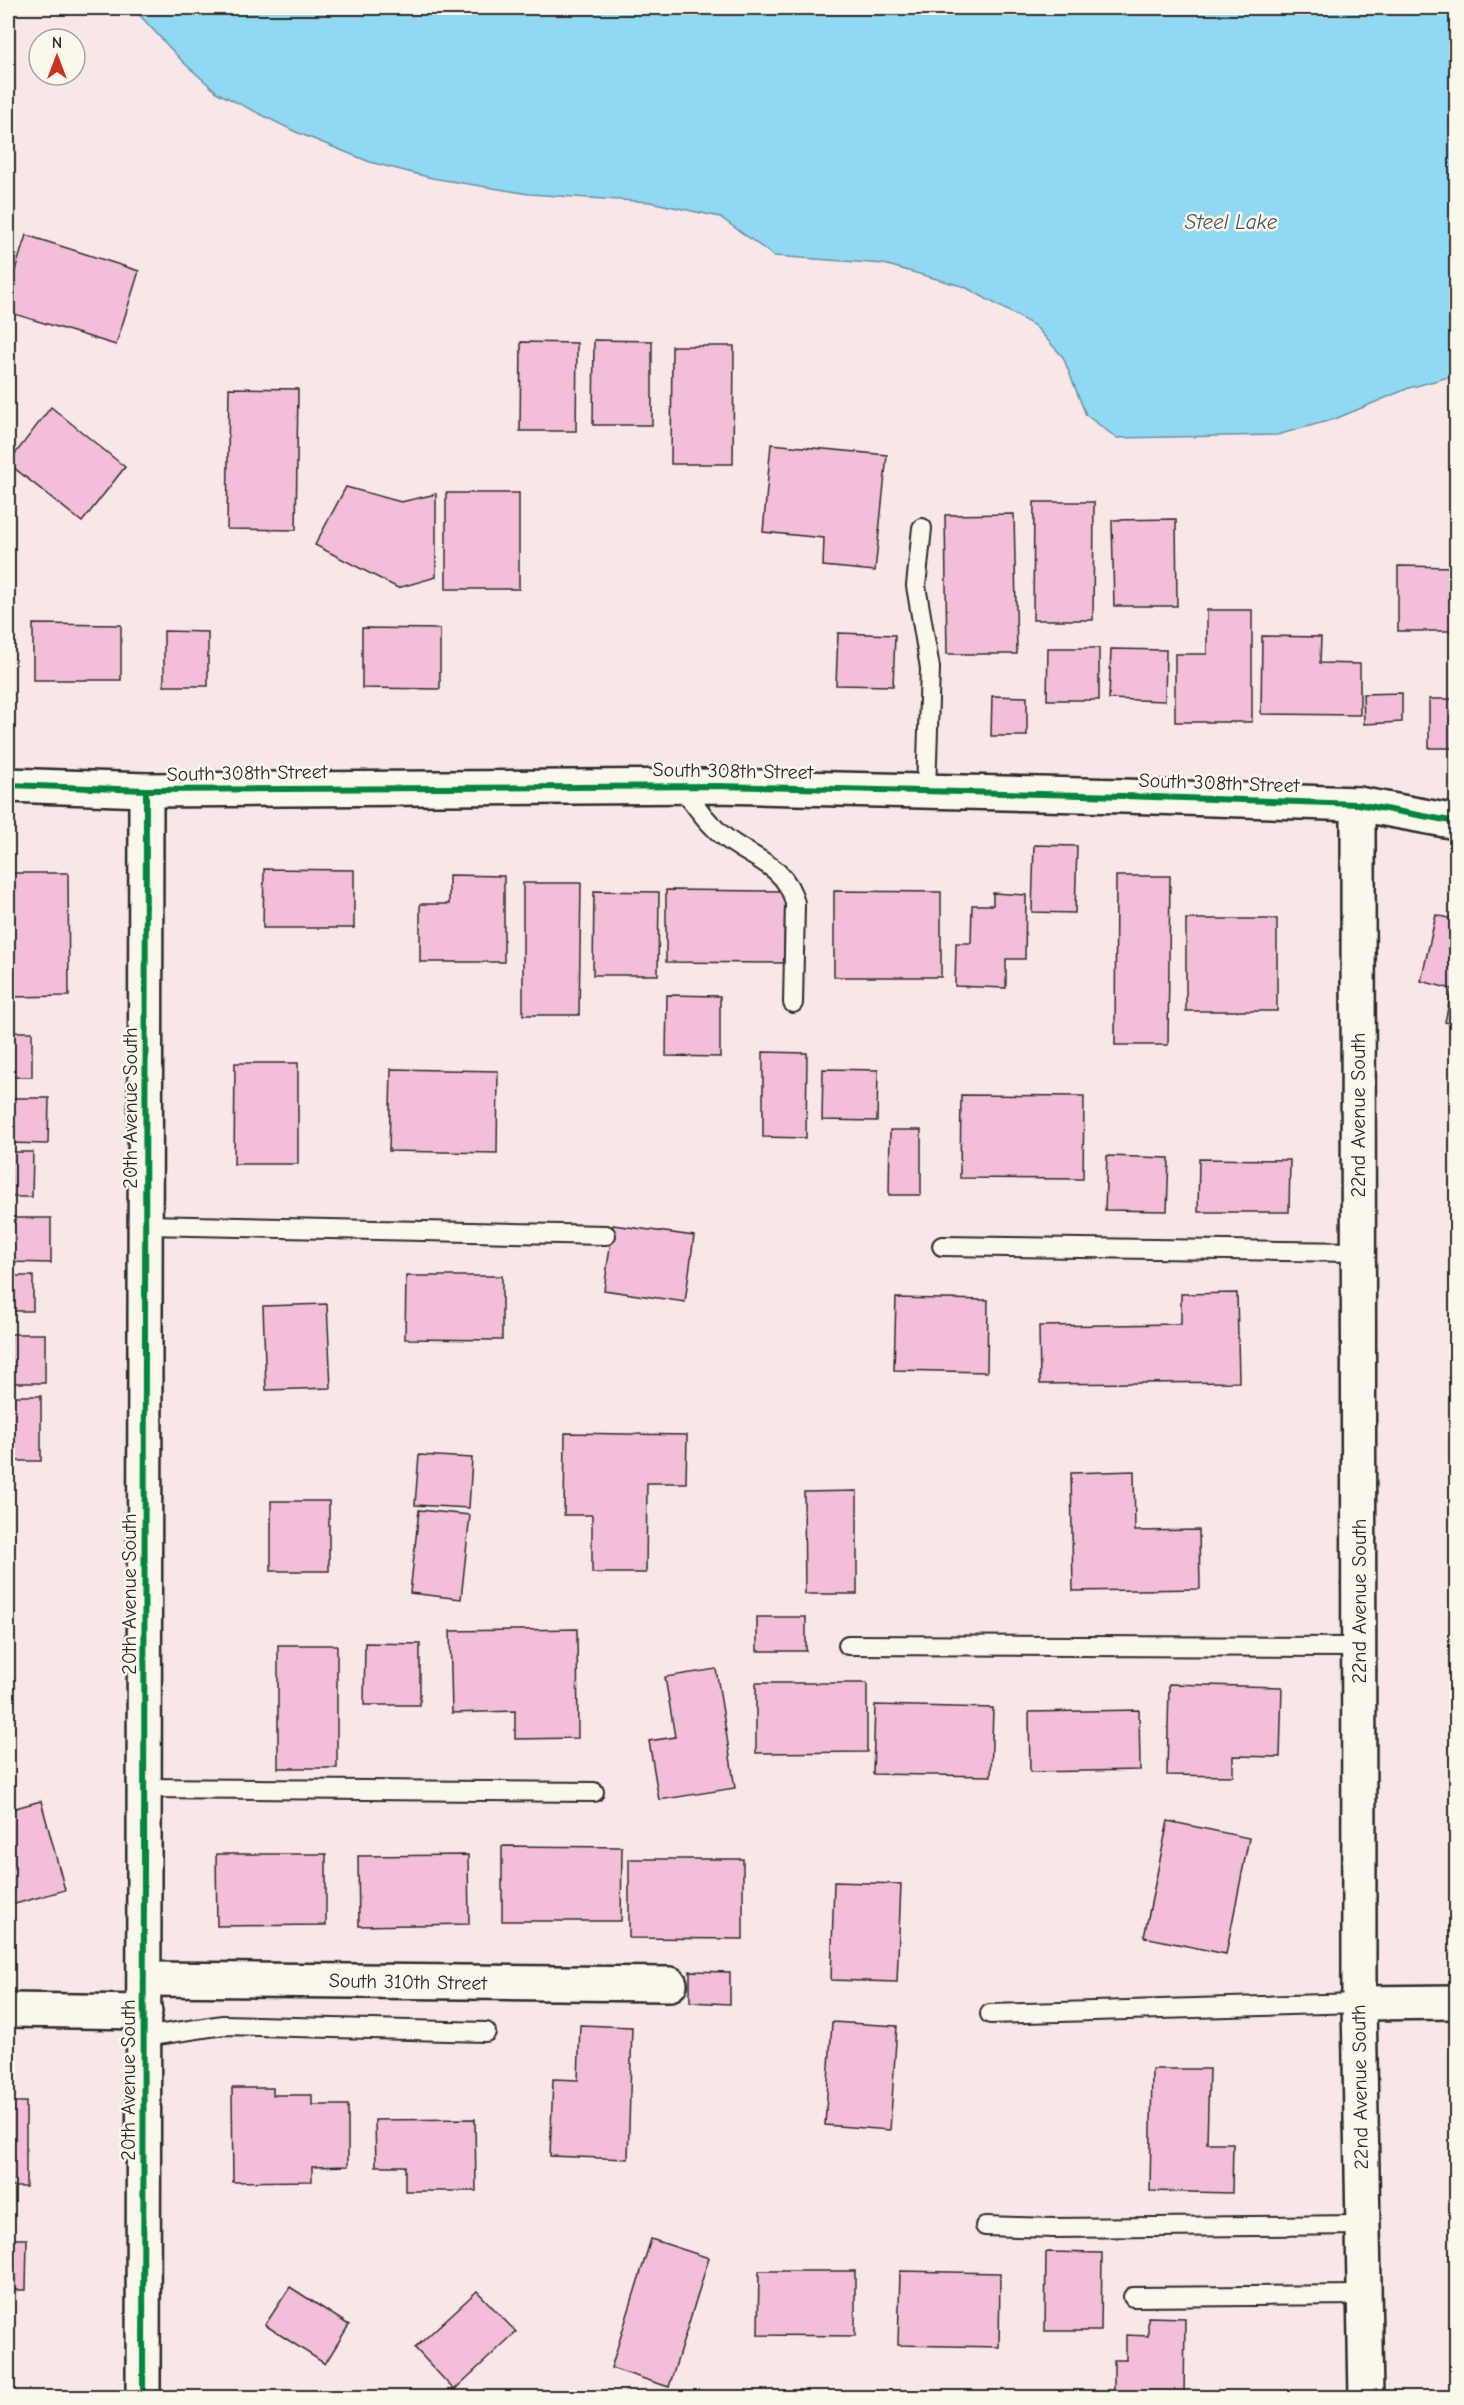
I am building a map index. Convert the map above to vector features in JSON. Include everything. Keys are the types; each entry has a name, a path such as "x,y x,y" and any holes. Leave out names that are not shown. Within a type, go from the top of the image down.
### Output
{"street":[{"name":"South 308th Street","path":"8,785 146,790 716,786 926,791 1358,804 1456,822"},
{"name":"20th Avenue South","path":"143,2397 146,790"},
{"name":"22nd Avenue South","path":"1358,804 1359,2003 1366,2397"},
{"name":"South 310th Street","path":"145,1979 670,1984"},
{"path":"1359,2003 1456,2002"},
{"path":"8,2010 144,2024"}],"lane":[{"path":"922,528 916,586 930,668 926,791"},
{"path":"682,787 703,816 723,836 778,871 792,889 795,903 793,1003"},
{"path":"146,1225 606,1235"},
{"path":"942,1246 1358,1252"},
{"path":"848,1645 1358,1647"},
{"path":"145,1788 594,1792"},
{"path":"990,2014 1359,2003"},
{"path":"144,2024 486,2032"},
{"path":"985,2226 1054,2228 1362,2225"},
{"path":"1133,2297 1364,2295"}],"water":[{"name":"Steel Lake","path":"133,8 1456,8 1456,375 1409,388 1335,419 1277,435 1117,438 1086,415 1063,357 1035,326 965,287 884,264 774,256 720,217 650,202 529,194 432,178 370,162 296,132 218,93 183,62"}],"building":[{"path":"26,235 139,271 116,345 8,312 8,293"},
{"path":"594,340 652,341 652,425 593,425"},
{"path":"521,342 577,343 576,431 520,431"},
{"path":"672,346 734,346 733,464 671,464"},
{"path":"229,388 298,389 296,530 227,529"},
{"path":"51,407 125,467 82,522 8,463"},
{"path":"771,444 887,455 875,571 823,566 824,538 763,532"},
{"path":"346,487 401,502 436,494 436,577 398,588 315,545"},
{"path":"446,493 519,493 519,589 446,589"},
{"path":"1034,502 1094,502 1093,620 1033,620"},
{"path":"1014,514 1017,654 947,654 945,515"},
{"path":"1176,519 1177,606 1114,606 1112,520"},
{"path":"1398,566 1456,567 1456,631 1398,631"},
{"path":"1207,610 1252,610 1252,722 1175,722 1175,654 1207,654"},
{"path":"33,624 121,625 121,680 33,680"},
{"path":"362,628 440,629 440,689 362,688"},
{"path":"164,631 208,632 208,686 164,686"},
{"path":"838,633 895,635 893,686 836,685"},
{"path":"1262,636 1321,637 1320,663 1360,664 1360,715 1261,714"},
{"path":"1048,648 1099,648 1099,700 1047,700"},
{"path":"1111,649 1166,650 1165,701 1109,699"},
{"path":"1402,693 1402,722 1364,724 1363,694"},
{"path":"992,696 1027,697 1027,736 991,736"},
{"path":"1429,699 1456,699 1456,748 1429,748"},
{"path":"1034,845 1077,846 1075,913 1032,912"},
{"path":"264,869 354,870 354,928 263,928"},
{"path":"8,873 68,873 69,996 8,997"},
{"path":"449,875 504,876 504,962 420,962 420,904 449,904"},
{"path":"1116,876 1170,876 1168,1045 1115,1045"},
{"path":"523,883 581,883 579,1015 523,1015"},
{"path":"666,890 785,891 784,963 666,962"},
{"path":"594,891 659,892 658,975 593,975"},
{"path":"834,891 941,892 941,977 834,977"},
{"path":"993,893 1026,895 1025,959 1006,959 1006,988 955,986 956,943 971,943 972,905 993,905"},
{"path":"1436,915 1456,920 1456,1025 1445,1022 1452,989 1421,981"},
{"path":"1186,919 1277,919 1277,1011 1186,1011"},
{"path":"667,995 720,996 720,1057 666,1056"},
{"path":"8,1032 32,1032 32,1077 8,1077"},
{"path":"763,1052 807,1053 806,1138 763,1137"},
{"path":"235,1063 298,1063 298,1164 234,1164"},
{"path":"391,1069 498,1071 497,1153 389,1151"},
{"path":"823,1069 878,1070 877,1121 822,1120"},
{"path":"961,1095 1084,1096 1083,1179 960,1178"},
{"path":"8,1098 49,1098 48,1144 8,1143"},
{"path":"890,1130 921,1130 921,1195 889,1195"},
{"path":"8,1152 33,1152 32,1197 8,1197"},
{"path":"1107,1156 1169,1158 1167,1211 1105,1210"},
{"path":"1199,1159 1290,1160 1289,1212 1198,1212"},
{"path":"8,1218 51,1218 51,1263 8,1262"},
{"path":"613,1225 694,1236 685,1302 604,1290"},
{"path":"8,1276 33,1276 33,1311 8,1311"},
{"path":"406,1276 502,1276 502,1340 405,1339"},
{"path":"1237,1293 1239,1382 1040,1384 1039,1326 1181,1324 1181,1294"},
{"path":"896,1298 988,1300 987,1372 894,1370"},
{"path":"327,1304 331,1388 266,1390 263,1306"},
{"path":"8,1334 45,1334 45,1383 8,1383"},
{"path":"8,1396 41,1396 41,1461 8,1461"},
{"path":"565,1433 687,1435 686,1483 647,1483 646,1573 592,1573 592,1515 564,1515"},
{"path":"419,1455 472,1458 469,1508 415,1505"},
{"path":"1134,1471 1135,1531 1199,1530 1200,1589 1073,1591 1071,1473"},
{"path":"857,1491 857,1594 805,1594 804,1492"},
{"path":"271,1501 329,1501 329,1571 271,1571"},
{"path":"419,1510 470,1515 461,1599 410,1593"},
{"path":"757,1617 806,1617 806,1651 757,1651"},
{"path":"577,1629 578,1738 515,1739 515,1711 452,1713 450,1631"},
{"path":"365,1643 420,1644 420,1705 364,1705"},
{"path":"278,1645 337,1645 337,1768 278,1768"},
{"path":"716,1669 735,1788 659,1800 649,1741 675,1737 665,1677"},
{"path":"756,1683 867,1683 867,1752 756,1753"},
{"path":"1169,1684 1282,1687 1280,1757 1233,1756 1233,1776 1167,1775"},
{"path":"875,1705 993,1708 991,1776 873,1774"},
{"path":"1139,1710 1140,1770 1030,1772 1029,1712"},
{"path":"41,1801 65,1890 8,1906 8,1810"},
{"path":"1168,1821 1249,1838 1226,1954 1144,1937"},
{"path":"502,1846 622,1847 621,1921 502,1921"},
{"path":"216,1854 326,1854 326,1925 217,1926"},
{"path":"468,1855 469,1924 359,1926 358,1856"},
{"path":"629,1859 743,1859 743,1939 629,1938"},
{"path":"834,1882 901,1884 897,1982 831,1980"},
{"path":"690,1971 730,1972 730,2004 690,2002"},
{"path":"832,2022 897,2026 890,2130 825,2125"},
{"path":"580,2025 632,2027 628,2159 550,2156 553,2079 578,2080"},
{"path":"1152,2069 1209,2069 1207,2143 1233,2143 1232,2193 1150,2191"},
{"path":"232,2088 273,2088 273,2095 312,2095 312,2105 348,2105 348,2166 312,2167 312,2181 233,2182"},
{"path":"8,2102 26,2102 26,2187 8,2187"},
{"path":"475,2119 476,2191 405,2191 405,2166 376,2166 375,2120"},
{"path":"8,2239 27,2239 26,2290 8,2290"},
{"path":"651,2239 709,2258 669,2387 611,2368"},
{"path":"1046,2252 1102,2253 1101,2331 1045,2331"},
{"path":"759,2271 855,2271 855,2336 758,2335"},
{"path":"900,2271 1000,2273 999,2347 898,2345"},
{"path":"290,2287 349,2325 325,2364 265,2325"},
{"path":"477,2291 516,2332 454,2390 415,2348"},
{"path":"1148,2317 1185,2318 1184,2398 1114,2398 1114,2360 1126,2360 1126,2335 1148,2336"}],"cycle path":[{"path":"8,785 146,790 716,786 1124,796 1358,804 1456,822"},
{"path":"143,2398 146,790"}]}
